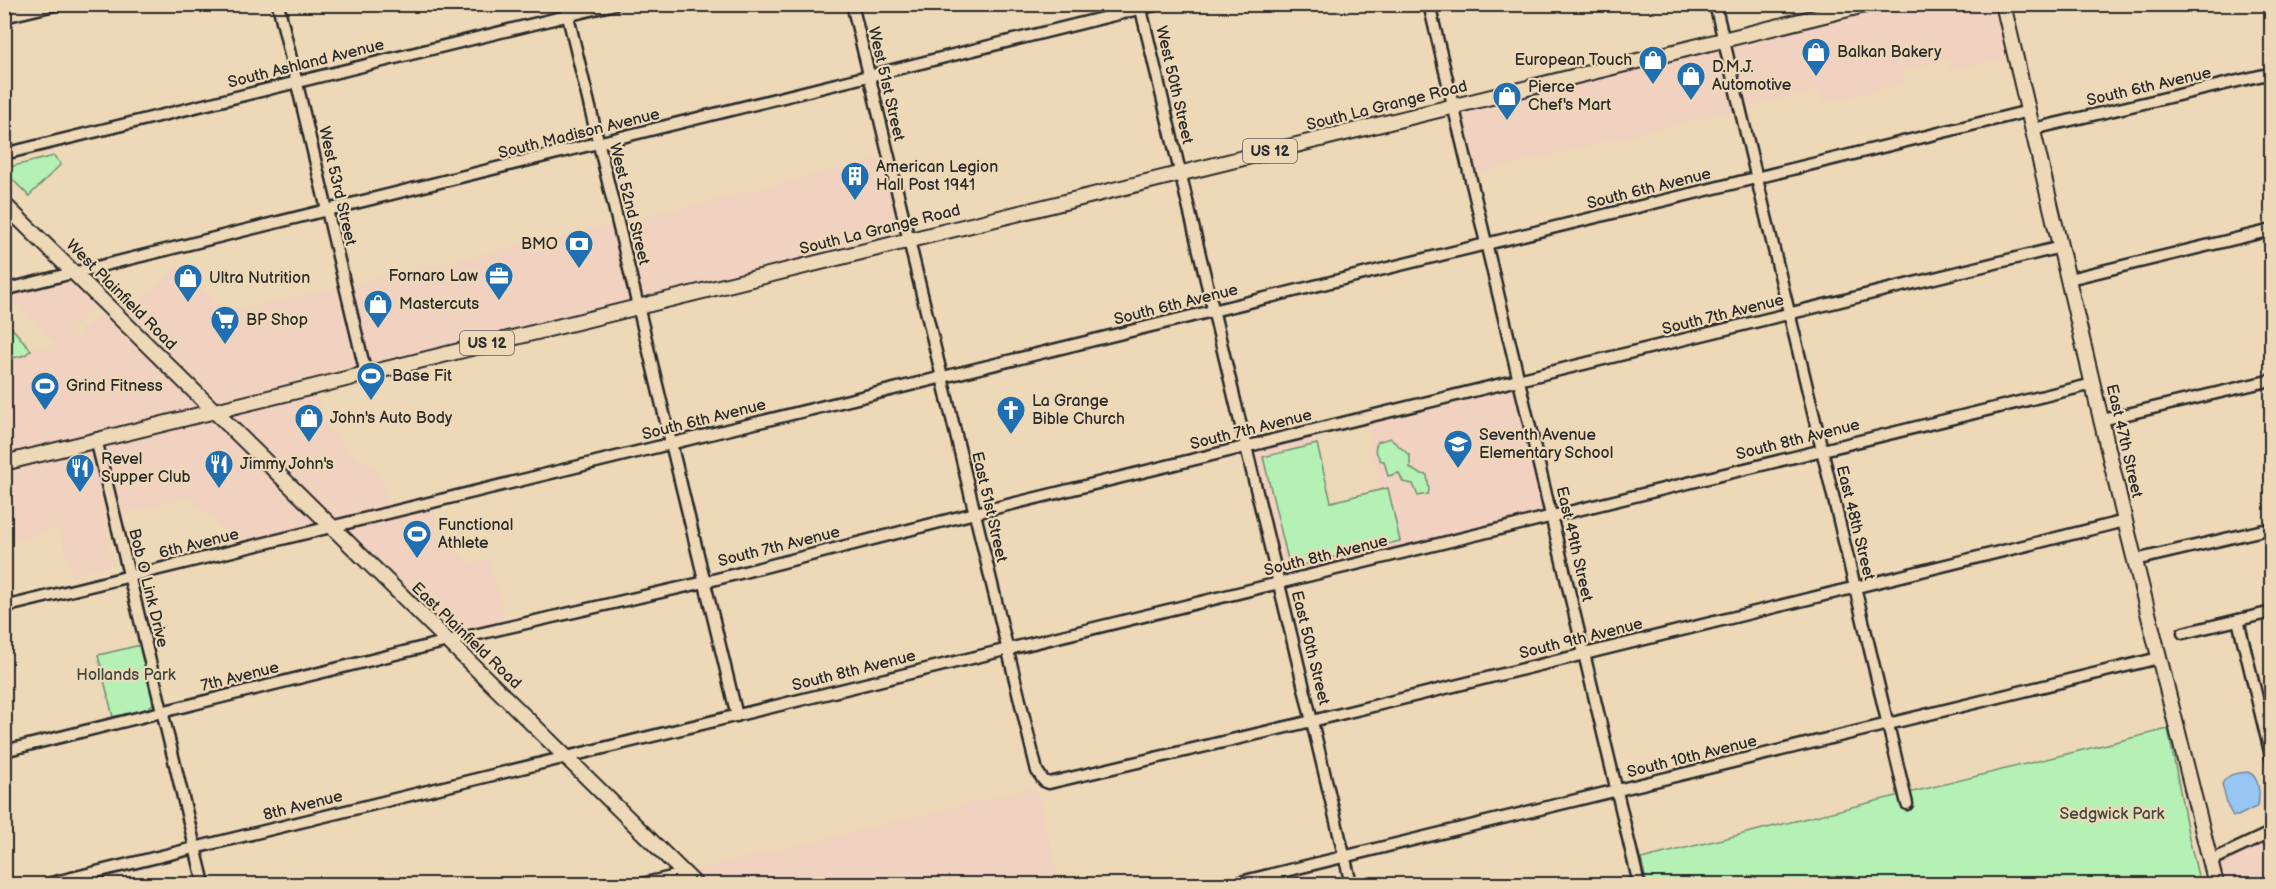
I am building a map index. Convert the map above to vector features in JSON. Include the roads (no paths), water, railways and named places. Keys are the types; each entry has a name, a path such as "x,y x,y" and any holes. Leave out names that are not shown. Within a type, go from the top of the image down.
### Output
{"main road":[{"name":"South La Grange Road","path":"4,463 1869,4"},
{"name":"East 47th Street","path":"2003,4 2125,521 2216,885"},
{"name":"West Plainfield Road","path":"4,204 76,272 213,410"},
{"name":"East Plainfield Road","path":"213,410 695,885"}],"street":[{"path":"4,18 59,4"},
{"name":"West 53rd Street","path":"278,4 366,374"},
{"name":"West 52nd Street","path":"565,4 737,716"},
{"name":"South Ashland Avenue","path":"4,154 615,4"},
{"name":"West 51st Street","path":"852,4 909,240"},
{"name":"South Madison Avenue","path":"4,290 1159,4"},
{"name":"East 49th Street","path":"1429,4 1639,885"},
{"name":"East 48th Street","path":"1715,4 1907,804"},
{"name":"West 50th Street","path":"1140,7 1179,173"},
{"name":"South 6th Avenue","path":"2033,129 2271,73"},
{"name":"South 6th Avenue","path":"332,527 2029,111"},
{"name":"East 50th Street","path":"1179,173 1351,885"},
{"path":"2068,279 2271,230"},
{"name":"East 51st Street","path":"909,240 1037,771 1044,781"},
{"name":"South 7th Avenue","path":"448,641 705,582 975,513 2061,247"},
{"path":"2102,420 2271,380"},
{"name":"South 8th Avenue","path":"567,758 2093,384"},
{"name":"Bob O Link Drive","path":"96,439 204,885"},
{"name":"South 9th Avenue","path":"1044,781 1054,783 1312,721 2125,521"},
{"name":"6th Avenue","path":"4,607 332,527"},
{"path":"2135,560 2271,528"},
{"path":"2183,633 2271,612"},
{"path":"2238,620 2271,760"},
{"name":"7th Avenue","path":"4,751 448,641"},
{"name":"South 10th Avenue","path":"1232,885 2159,658"},
{"name":"8th Avenue","path":"47,885 567,758"},
{"path":"2210,861 2271,832"},
{"path":"640,885 685,874"}],"water":[{"path":"2248,772 2257,782 2258,806 2238,816 2233,816 2228,807 2222,784 2230,776"}],"place":[{"name":"Balkan Bakery","path":"1816,78"},
{"name":"European Touch","path":"1653,86"},
{"name":"D.M.J. Automotive","path":"1691,102"},
{"name":"Pierce Chef's Mart","path":"1507,122"},
{"name":"American Legion Hall Post 1941","path":"855,202"},
{"name":"BMO","path":"579,270"},
{"name":"Fornaro Law","path":"499,302"},
{"name":"Ultra Nutrition","path":"188,304"},
{"name":"Mastercuts","path":"378,330"},
{"name":"BP Shop","path":"225,346"},
{"name":"Base Fit","path":"371,402"},
{"name":"Grind Fitness","path":"45,412"},
{"name":"La Grange Bible Church","path":"1011,436"},
{"name":"John's Auto Body","path":"309,444"},
{"name":"Seventh Avenue Elementary School","path":"1458,470"},
{"name":"Jimmy John's","path":"219,490"},
{"name":"Revel Supper Club","path":"80,494"},
{"name":"Functional Athlete","path":"417,560"}],"park label":[{"name":"Hollands Park","path":"126,675"},
{"name":"Sedgwick Park","path":"2112,814"}]}
